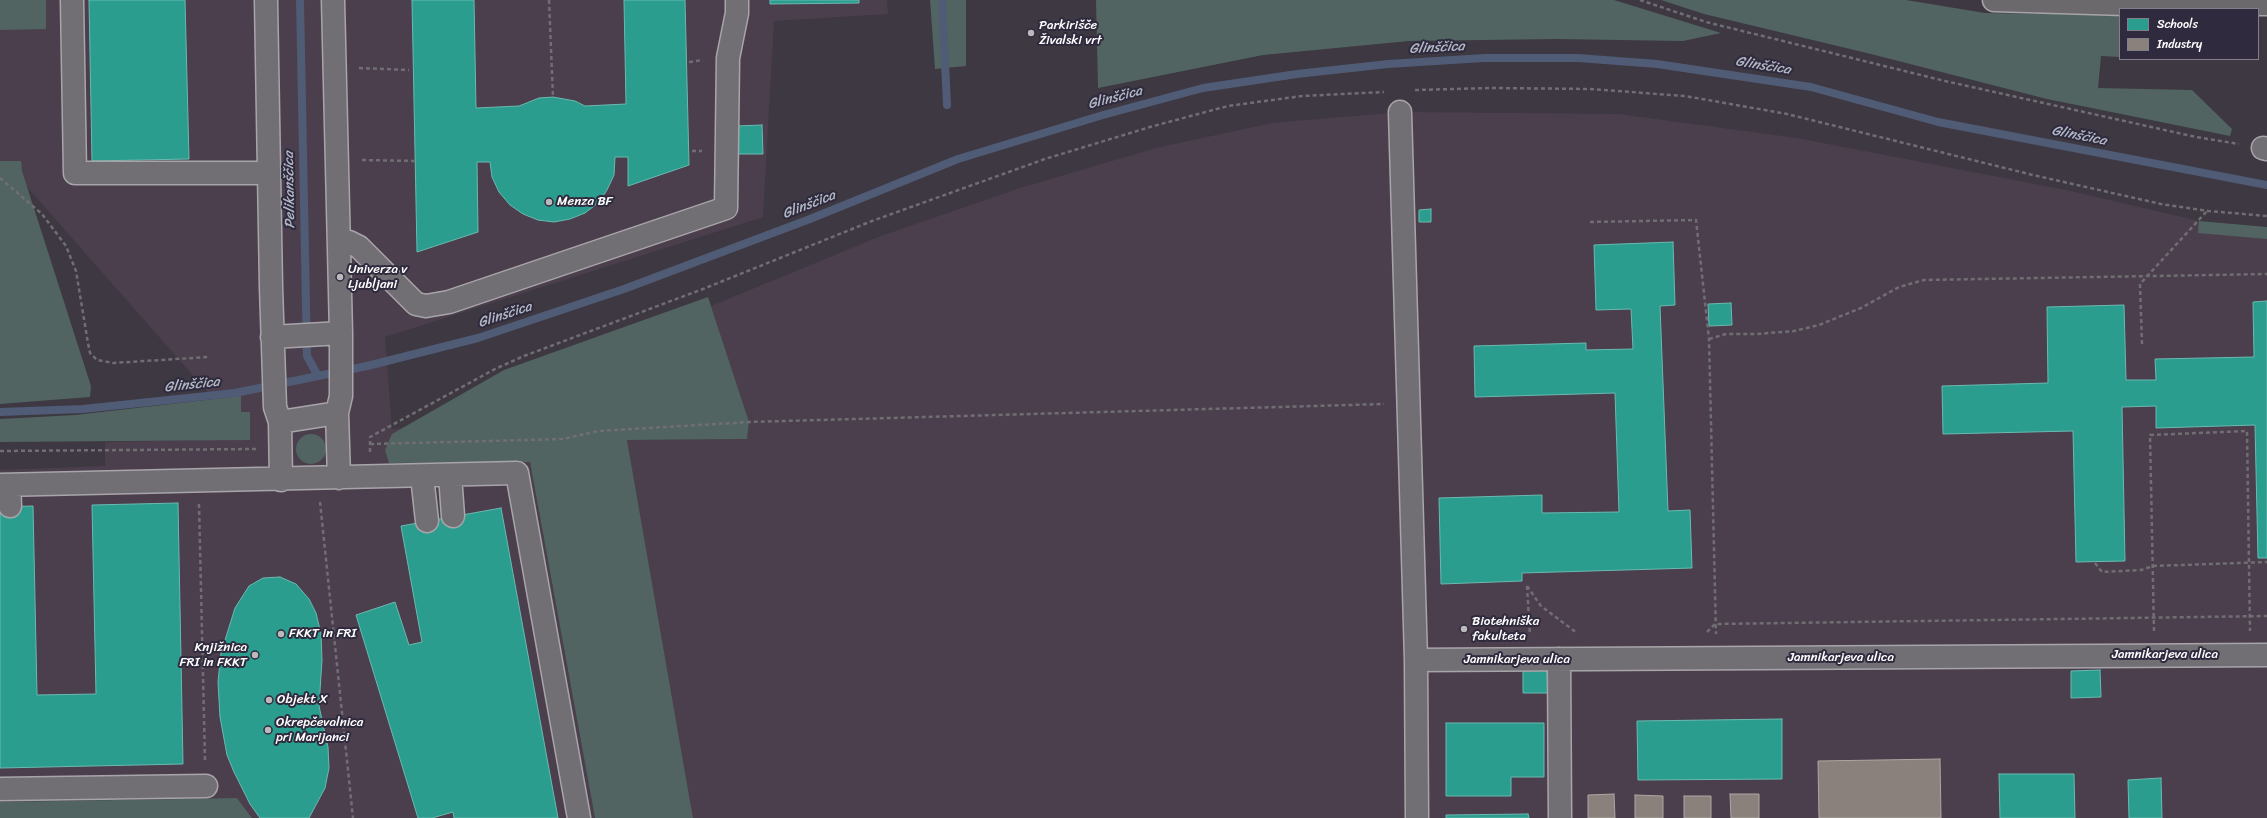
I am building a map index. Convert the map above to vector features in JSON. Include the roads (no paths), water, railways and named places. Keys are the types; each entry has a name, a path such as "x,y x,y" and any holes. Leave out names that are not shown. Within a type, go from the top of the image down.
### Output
{"main road":[{"path":"1994,0 2125,4 2267,4"}],"street":[{"path":"72,0 75,173 269,173"},
{"path":"266,0 272,337 275,407 280,438 280,480"},
{"path":"333,0 341,333 340,396 337,413 339,478"},
{"path":"339,241 349,242 359,247 416,304 426,306 449,302 726,208 728,58 737,13 737,0"},
{"path":"1400,112 1416,660 1416,818"},
{"path":"272,337 341,333"},
{"path":"280,438 337,413"},
{"path":"10,506 4,485 280,480 517,473 579,818"},
{"path":"450,475 453,516"},
{"path":"422,476 427,521"},
{"name":"Jamnikarjeva ulica","path":"1416,660 2259,655"},
{"path":"1559,660 1560,818"},
{"path":"0,789 206,786"}],"waterway":[{"name":"Pelikanščica","path":"300,0 307,356 318,376"},
{"path":"942,0 947,105"},
{"name":"Glinščica","path":"0,412 83,409 235,393 367,366 478,338 624,289 810,219 958,159 1103,115 1203,88 1297,74 1388,64 1484,58 1578,58 1657,64 1811,87 1938,122 2267,185"}],"place":[{"name":"Parkirišče Živalski vrt","path":"1031,33"},
{"name":"Menza BF","path":"549,202"},
{"name":"Univerza v Ljubljani","path":"340,277"},
{"name":"Biotehniška fakulteta","path":"1464,629"},
{"name":"FKKT in FRI","path":"281,634"},
{"name":"Knjižnica FRI in FKKT","path":"255,655"},
{"name":"Objekt X","path":"269,700"},
{"name":"Okrepčevalnica pri Marijanci","path":"268,730"}]}
